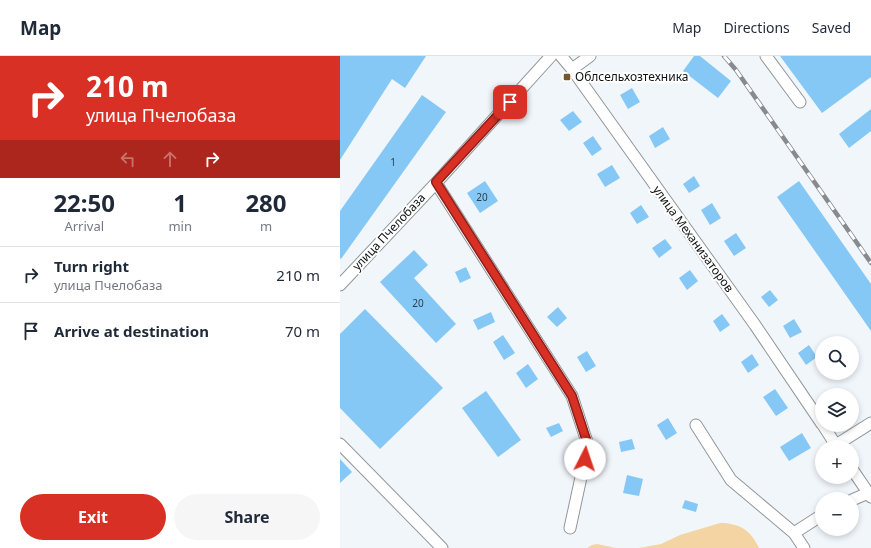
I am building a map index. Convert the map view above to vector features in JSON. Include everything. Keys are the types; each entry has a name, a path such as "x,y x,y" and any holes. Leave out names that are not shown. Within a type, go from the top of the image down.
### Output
{"street":[{"name":"улица Пчелобаза","path":"340,285 551,56"},
{"name":"улица Механизаторов","path":"561,56 572,69 755,325 815,415"},
{"path":"572,69 590,56"},
{"path":"766,56 800,102"},
{"path":"436,182 572,396 588,445 570,528"},
{"path":"846,440 871,423"},
{"path":"696,425 731,480 794,533 804,548"},
{"path":"340,444 442,548"},
{"path":"859,480 869,495 859,498"},
{"path":"794,533 815,520"}],"shaded area":[{"path":"720,523 733,524 744,529 752,536 759,548 639,548 661,544 680,535"},
{"path":"597,544 616,548 587,548"}],"building":[{"path":"340,56 426,56 405,88 392,79 340,160"},
{"path":"694,56 700,56 731,81 718,98 683,71"},
{"path":"780,56 871,56 871,77 822,113"},
{"path":"632,88 640,102 628,109 620,95"},
{"path":"422,95 446,112 341,259 340,211"},
{"path":"871,109 871,131 849,148 839,134"},
{"path":"573,111 582,122 569,131 560,120"},
{"path":"663,127 670,139 655,148 649,136"},
{"path":"593,136 602,149 592,156 583,143"},
{"path":"612,165 620,178 605,187 597,174"},
{"path":"694,176 700,186 689,193 683,184"},
{"path":"485,181 498,201 480,213 467,193"},
{"path":"799,181 871,284 871,331 777,197"},
{"path":"712,203 721,218 710,225 701,210"},
{"path":"641,205 649,217 637,224 630,213"},
{"path":"736,233 746,248 734,256 724,241"},
{"path":"665,239 672,248 659,258 652,248"},
{"path":"414,250 428,265 414,278 456,324 436,343 380,282"},
{"path":"466,267 471,278 460,283 455,272"},
{"path":"690,270 698,281 687,290 679,278"},
{"path":"770,290 778,300 769,307 761,297"},
{"path":"558,307 567,318 557,327 547,317"},
{"path":"365,309 443,388 380,449 340,408 340,334"},
{"path":"491,312 495,322 478,330 473,320"},
{"path":"722,314 730,325 720,332 713,321"},
{"path":"794,319 802,332 790,338 783,326"},
{"path":"503,335 515,353 504,360 493,342"},
{"path":"809,345 815,354 815,358 806,365 798,353"},
{"path":"587,351 596,366 586,372 577,357"},
{"path":"752,354 759,365 748,373 741,362"},
{"path":"528,364 538,379 526,388 516,373"},
{"path":"775,389 788,408 776,416 763,397"},
{"path":"486,391 521,440 498,457 462,408"},
{"path":"668,418 677,433 666,440 657,425"},
{"path":"559,423 563,431 551,437 546,428"},
{"path":"802,433 811,448 789,461 780,447"},
{"path":"632,439 635,449 621,452 619,442"},
{"path":"340,459 352,472 340,483"},
{"path":"627,475 643,479 639,496 623,493"},
{"path":"685,500 698,504 696,512 682,508"}],"railway":[{"path":"724,56 736,70 871,263"}],"place":[{"name":"Облсельхозтехника","path":"567,77"}],"route":[{"path":"510,102 436,182 572,396 588,445 585,459"}]}
